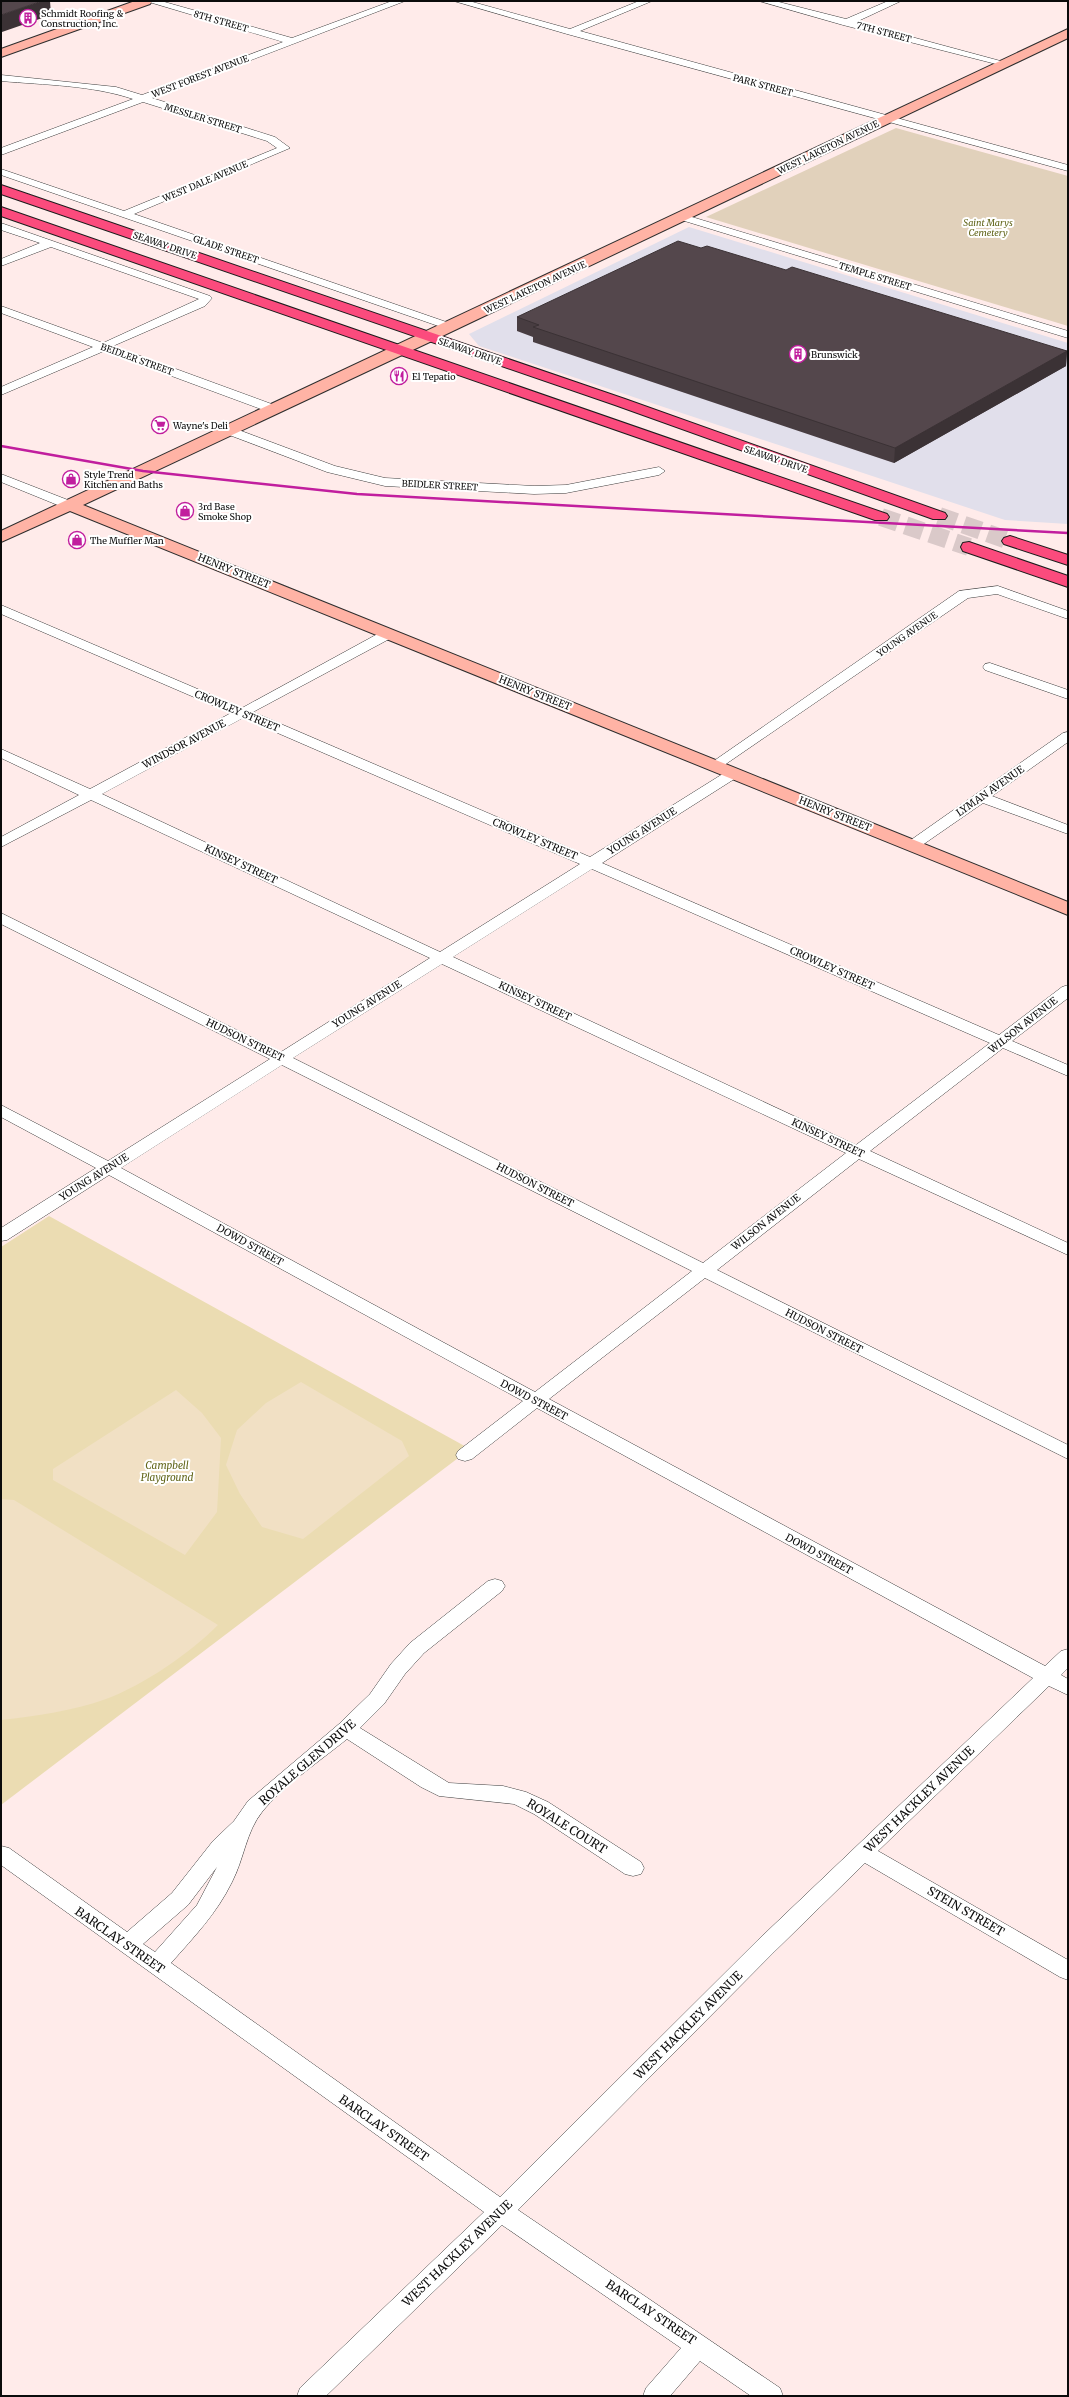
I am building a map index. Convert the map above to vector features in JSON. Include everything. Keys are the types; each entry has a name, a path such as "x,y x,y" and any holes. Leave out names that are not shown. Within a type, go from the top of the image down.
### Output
{"highway":[{"name":"SEAWAY DRIVE","path":"1,189 620,402 939,516"},
{"name":"SEAWAY DRIVE","path":"1,211 422,359 881,517"},
{"path":"177,273 175,268 179,265 188,262 200,263 384,327 406,329"},
{"path":"422,359 445,361 617,420 628,420 635,417 633,410 620,402"},
{"path":"1010,541 1068,560"},
{"path":"969,547 1068,582"}],"main road":[{"path":"1,52 146,1"},
{"name":"WEST LAKETON AVENUE","path":"1,537 398,350 451,327 1068,33"},
{"name":"HENRY STREET","path":"70,505 1068,909"}],"street":[{"name":"8TH STREET","path":"151,1 291,42"},
{"name":"WEST FOREST AVENUE","path":"1,152 400,1"},
{"name":"PARK STREET","path":"459,1 1068,168"},
{"path":"570,32 647,1"},
{"name":"7TH STREET","path":"764,1 1003,63"},
{"path":"846,23 896,1"},
{"name":"MESSLER STREET","path":"1,78 101,88 142,98 271,139 285,148"},
{"name":"WEST DALE AVENUE","path":"124,214 285,148"},
{"name":"GLADE STREET","path":"1,172 451,327"},
{"name":"TEMPLE STREET","path":"682,217 1068,335"},
{"path":"1,226 199,294 206,298 206,301 1,391"},
{"path":"1,263 50,243"},
{"name":"BEIDLER STREET","path":"1,309 273,409"},
{"name":"BEIDLER STREET","path":"228,430 331,469 385,482 566,489 659,471"},
{"name":"HENRY STREET","path":"1,478 70,505"},
{"name":"YOUNG AVENUE","path":"715,766 964,594 982,590 998,590 1068,615"},
{"name":"CROWLEY STREET","path":"1,609 591,863 1068,1071"},
{"name":"WINDSOR AVENUE","path":"1,843 388,634"},
{"path":"990,667 1068,695"},
{"name":"LYMAN AVENUE","path":"913,845 1068,736"},
{"name":"KINSEY STREET","path":"1,753 442,957 1068,1250"},
{"name":"YOUNG AVENUE","path":"1,1236 734,773"},
{"path":"982,797 1068,830"},
{"name":"HUDSON STREET","path":"1,918 1068,1453"},
{"name":"WILSON AVENUE","path":"465,1455 1068,990"},
{"name":"DOWD STREET","path":"1,1110 1068,1688"},
{"name":"ROYALE GLEN DRIVE","path":"156,1965 205,1911 222,1881 236,1848 241,1827 255,1806 346,1729 377,1699 398,1669 417,1648 495,1586"},
{"name":"WEST HACKLEY AVENUE","path":"309,2396 502,2211 863,1852 1068,1656"},
{"name":"ROYALE COURT","path":"346,1729 428,1782 446,1791 503,1794 520,1797 541,1808 634,1868"},
{"path":"127,1945 180,1899 221,1847 241,1827"},
{"name":"STEIN STREET","path":"863,1852 1068,1971"},
{"name":"BARCLAY STREET","path":"1,1854 502,2211 699,2345 771,2396"},
{"path":"655,2396 699,2345"}],"shaded area":[{"path":"689,227 1068,343 1068,524 1005,520 479,346 469,334"}],"green space":[{"name":"Saint Marys Cemetery","path":"896,128 1068,176 1068,326 706,217"},
{"name":"Campbell Playground","path":"49,1216 470,1449 1,1805 1,1247"},
{"path":"301,1382 402,1441 409,1456 303,1539 262,1527 240,1494 226,1465 237,1430 266,1403"},
{"path":"176,1390 202,1413 221,1438 217,1512 185,1555 53,1480 53,1469"},
{"path":"1,1499 14,1500 218,1625 207,1636 166,1667 121,1693 68,1710 1,1720"}],"building":[{"path":"1,1 42,1 1,15"},
{"name":"Brunswick","path":"678,241 701,248 707,246 786,270 792,267 1067,351 895,448 533,327 539,325 517,317"}],"tunnel":[{"path":"939,516 1010,541"},
{"path":"881,517 969,547"}],"railway":[{"path":"1,446 143,471 357,494 1068,533"}],"place":[{"name":"Schmidt Roofing & Construction, Inc.","path":"28,18"},
{"name":"Brunswick","path":"798,354"},
{"name":"El Tepatio","path":"399,376"},
{"name":"Wayne's Deli","path":"160,425"},
{"name":"Style Trend Kitchen and Baths","path":"71,479"},
{"name":"3rd Base Smoke Shop","path":"185,511"},
{"name":"The Muffler Man","path":"77,540"}]}
